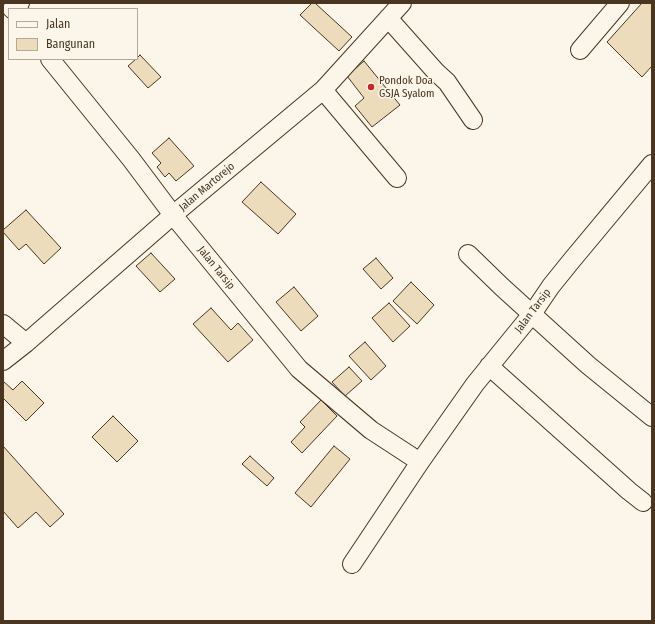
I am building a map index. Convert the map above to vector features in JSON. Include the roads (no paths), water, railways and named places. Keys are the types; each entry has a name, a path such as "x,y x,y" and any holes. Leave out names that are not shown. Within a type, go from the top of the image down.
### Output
{"street":[{"name":"Jalan Martorejo","path":"3,361 323,90 402,3"},
{"path":"580,50 620,3"},
{"path":"388,18 436,72 447,82 473,120"},
{"name":"Jalan Tarsip","path":"51,60 131,159 173,216 299,369 371,430 420,462"},
{"path":"323,90 397,178"},
{"name":"Jalan Tarsip","path":"352,564 420,462 475,384 532,314 572,260 652,164"},
{"path":"468,254 588,365 652,417"},
{"path":"3,324 26,343"},
{"path":"489,366 643,502"}],"place":[{"name":"Pondok Doa GSJA Syalom","path":"371,87"}]}
